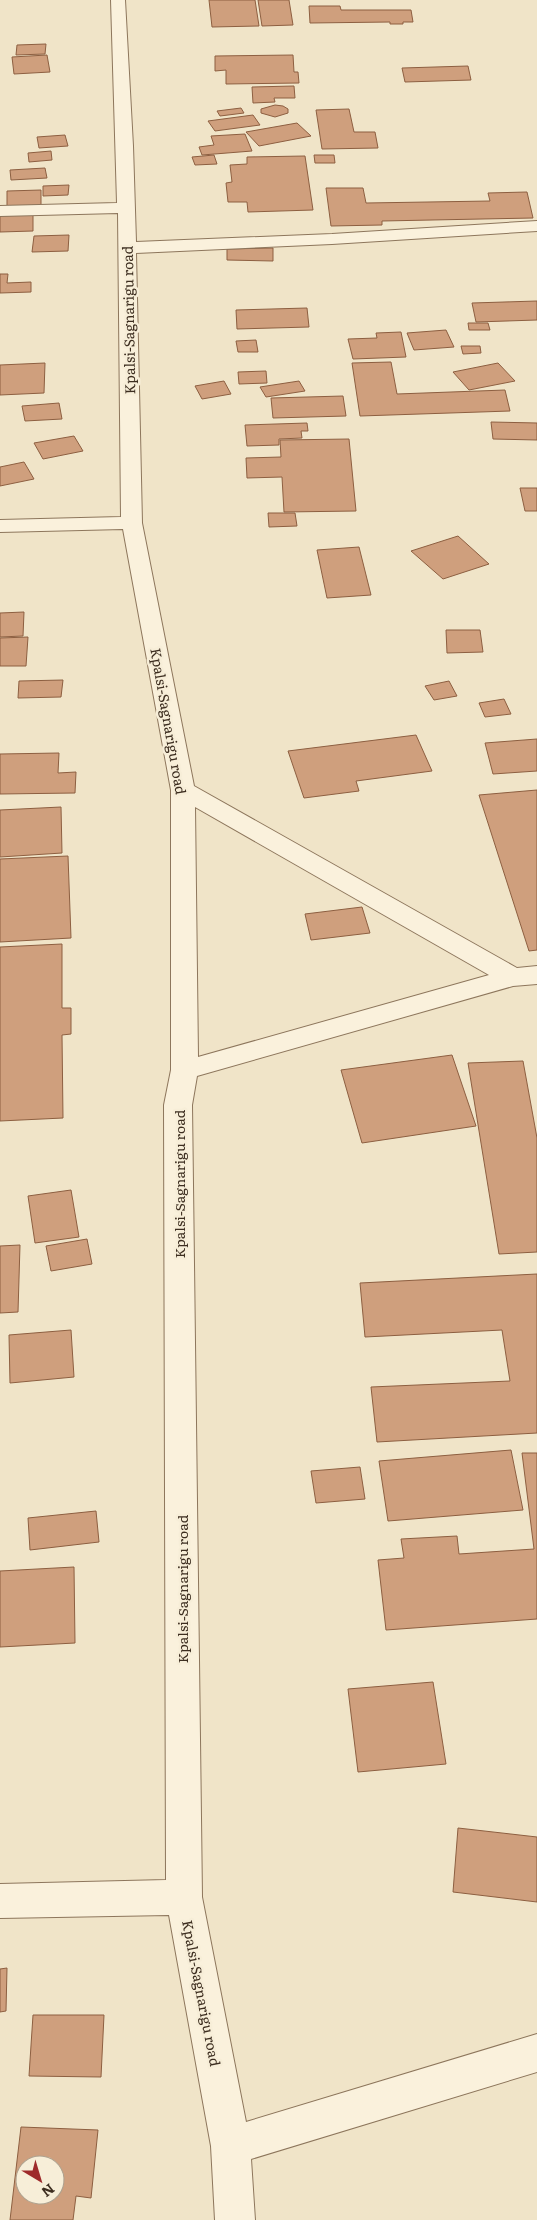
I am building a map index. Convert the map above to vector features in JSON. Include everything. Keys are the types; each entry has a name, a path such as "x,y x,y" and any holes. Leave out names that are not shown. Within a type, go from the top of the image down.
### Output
{"street":[{"name":"Kpalsi-Sagnarigu road","path":"118,0 126,208 132,523 183,790 185,1070 178,1106 184,1897 231,2146 235,2220"},
{"path":"0,211 126,208"},
{"path":"126,248 332,239 537,226"},
{"path":"0,526 132,523"},
{"path":"183,790 525,976"},
{"path":"185,1070 525,976"},
{"path":"0,1901 184,1897"},
{"path":"231,2146 537,2053"}],"building":[{"path":"209,0 255,0 259,26 212,27"},
{"path":"258,0 289,0 293,25 262,26"},
{"path":"309,6 340,6 341,10 411,10 413,22 403,22 403,24 390,24 390,22 310,23"},
{"path":"46,44 45,54 16,55 17,45"},
{"path":"47,55 50,72 14,74 12,57"},
{"path":"293,55 294,72 298,72 299,83 226,84 226,70 215,71 215,56"},
{"path":"468,66 471,80 405,82 402,68"},
{"path":"294,86 295,98 274,98 275,102 253,103 252,87"},
{"path":"275,105 288,109 288,113 275,117 261,113 261,109"},
{"path":"241,108 244,113 220,116 217,111"},
{"path":"349,109 354,132 375,132 378,148 322,149 316,110"},
{"path":"253,115 260,125 215,131 208,121"},
{"path":"297,123 311,136 259,146 246,132"},
{"path":"245,134 252,151 202,155 199,147 214,145 211,136"},
{"path":"65,135 68,146 39,148 37,137"},
{"path":"51,151 52,160 29,162 28,153"},
{"path":"214,155 217,164 195,165 192,157"},
{"path":"314,155 334,155 335,163 315,163"},
{"path":"305,156 313,210 248,212 247,202 228,202 226,183 232,182 230,165 247,164 247,157"},
{"path":"45,168 47,178 11,180 10,170"},
{"path":"69,185 68,195 43,196 43,186"},
{"path":"326,188 363,188 366,203 490,201 488,193 527,192 533,218 382,221 382,225 331,226"},
{"path":"41,190 41,208 7,209 7,191"},
{"path":"33,214 33,231 0,232 0,215"},
{"path":"69,235 68,251 32,252 34,236"},
{"path":"273,248 273,261 227,260 227,249"},
{"path":"0,274 8,274 7,283 31,282 31,292 0,293"},
{"path":"537,301 537,320 476,322 472,303"},
{"path":"307,308 309,327 237,329 236,310"},
{"path":"468,323 488,323 490,330 469,330"},
{"path":"446,330 454,347 414,350 407,333"},
{"path":"401,332 406,357 353,359 348,339 377,338 376,333"},
{"path":"256,340 258,352 238,352 236,341"},
{"path":"461,346 480,346 481,353 463,354"},
{"path":"391,362 397,394 505,390 510,411 360,416 352,363"},
{"path":"45,363 44,393 0,395 0,365"},
{"path":"498,363 515,381 469,390 453,372"},
{"path":"266,371 267,383 239,384 238,372"},
{"path":"224,381 231,394 202,399 195,386"},
{"path":"299,381 305,391 266,397 260,387"},
{"path":"343,396 346,416 273,418 271,398"},
{"path":"59,403 62,419 25,421 22,406"},
{"path":"491,422 537,423 537,440 493,439"},
{"path":"307,423 308,431 301,431 302,438 279,439 279,445 247,446 245,425"},
{"path":"74,436 83,451 43,459 34,443"},
{"path":"349,439 356,511 284,512 282,477 247,478 246,458 281,457 280,440"},
{"path":"24,462 34,479 0,486 0,467"},
{"path":"520,488 537,488 537,511 525,511"},
{"path":"268,513 295,513 297,526 269,527"},
{"path":"458,536 489,564 443,579 411,551"},
{"path":"359,547 371,595 327,598 317,550"},
{"path":"24,612 23,636 0,637 0,613"},
{"path":"446,630 480,630 483,652 447,653"},
{"path":"28,637 26,666 0,666 0,638"},
{"path":"63,680 61,697 18,698 19,681"},
{"path":"449,681 457,696 434,700 425,686"},
{"path":"504,699 511,714 485,717 479,703"},
{"path":"416,735 432,771 356,781 359,791 304,798 288,751"},
{"path":"537,739 537,771 493,774 485,743"},
{"path":"59,753 58,773 76,772 75,793 0,794 0,754"},
{"path":"537,790 537,950 529,951 479,795"},
{"path":"61,807 62,853 0,857 0,810"},
{"path":"68,856 71,938 0,942 0,859"},
{"path":"362,907 370,933 311,940 305,914"},
{"path":"62,944 62,1008 71,1008 71,1034 62,1035 63,1118 0,1121 0,947"},
{"path":"452,1055 476,1126 362,1143 341,1070"},
{"path":"523,1061 537,1138 537,1252 499,1254 468,1063"},
{"path":"71,1190 79,1237 35,1243 28,1196"},
{"path":"87,1239 92,1264 51,1271 46,1246"},
{"path":"20,1245 18,1312 0,1313 0,1246"},
{"path":"537,1274 537,1433 377,1442 371,1387 510,1381 502,1330 365,1337 360,1283"},
{"path":"71,1330 74,1377 10,1383 9,1335"},
{"path":"511,1450 523,1510 388,1521 379,1461"},
{"path":"522,1453 537,1453 537,1619 386,1630 378,1560 404,1558 401,1539 457,1536 459,1554 534,1549"},
{"path":"360,1467 365,1499 316,1503 311,1471"},
{"path":"96,1511 99,1542 30,1550 28,1518"},
{"path":"74,1567 75,1643 0,1647 0,1571"},
{"path":"433,1682 446,1764 358,1772 348,1689"},
{"path":"458,1828 537,1837 537,1902 453,1892"},
{"path":"7,1968 6,2011 0,2012 0,1969"},
{"path":"33,2015 104,2015 101,2077 29,2076"},
{"path":"21,2127 98,2130 91,2198 76,2196 73,2220 10,2220 15,2178 15,2205 65,2205 65,2155 18,2155"}]}
